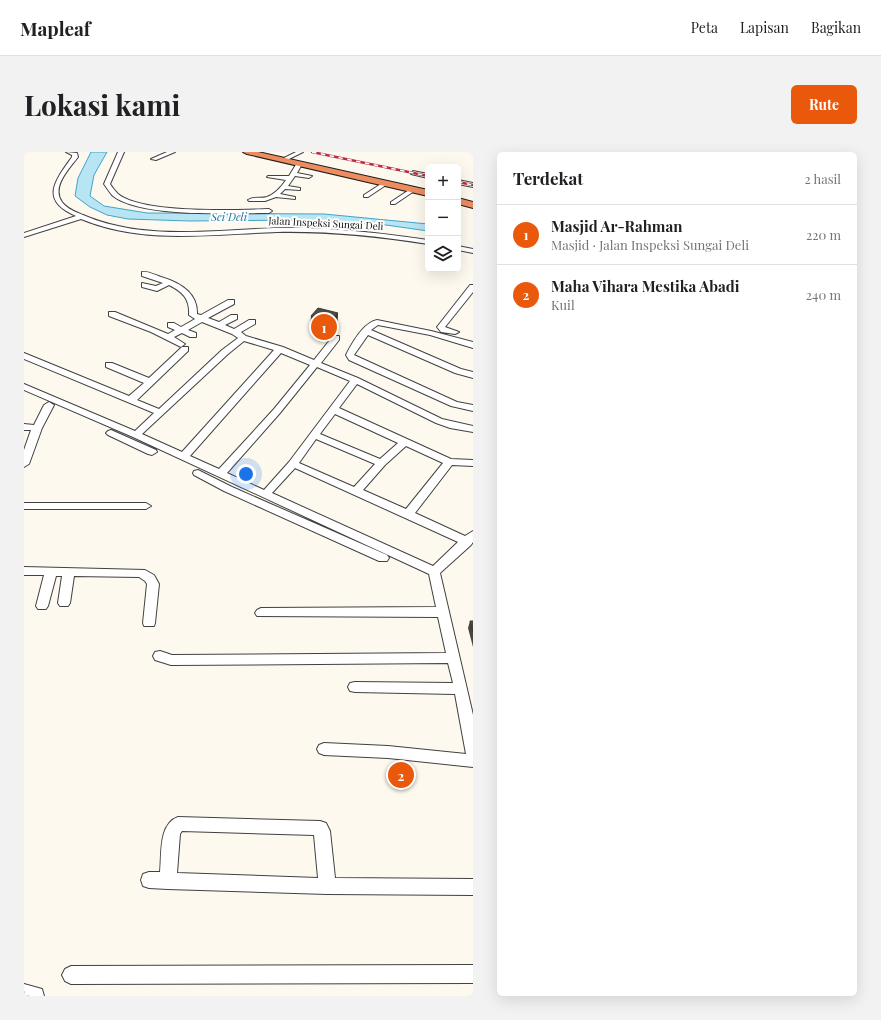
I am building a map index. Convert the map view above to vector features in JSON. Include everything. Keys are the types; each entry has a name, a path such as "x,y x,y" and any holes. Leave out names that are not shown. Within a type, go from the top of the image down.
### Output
{"highway":[{"path":"247,152 425,190"},
{"path":"260,152 299,164 425,191"},
{"path":"460,200 473,205"},
{"path":"461,200 473,202"}],"street":[{"name":"Jalan Inspeksi Sungai Deli","path":"69,152 75,154 75,158 60,178 56,192 58,200 64,208 80,217 117,228 179,234 265,229 305,230 360,234 425,242"},
{"path":"121,152 107,184 109,190 126,202 168,209 269,211"},
{"path":"154,159 172,152"},
{"path":"285,159 300,152"},
{"path":"251,200 266,199 274,195 283,187 299,164"},
{"path":"413,173 425,175"},
{"path":"270,176 309,176"},
{"path":"366,196 386,183"},
{"path":"461,183 473,185"},
{"path":"283,187 298,189"},
{"path":"393,203 414,189"},
{"path":"274,195 293,198"},
{"path":"24,235 80,217"},
{"path":"461,249 473,251"},
{"path":"145,274 170,282 187,293 194,306 193,315 200,319 220,325 235,332 243,338 280,349 355,380 439,421 473,429"},
{"path":"160,278 142,287 157,289 170,282"},
{"path":"473,287 441,327 444,330 473,337"},
{"path":"169,337 231,302"},
{"path":"112,314 169,337 183,347 131,400"},
{"path":"220,325 234,317"},
{"path":"235,332 252,322"},
{"path":"473,345 431,333 382,322 374,323 366,331 350,354 351,358 454,404 473,408"},
{"path":"170,324 193,335"},
{"path":"366,331 458,371 473,375"},
{"path":"136,435 225,352 243,338"},
{"path":"220,474 277,411 336,338"},
{"path":"183,457 280,349"},
{"path":"24,356 161,413"},
{"path":"109,365 150,382"},
{"path":"265,495 294,464 314,435 335,410 355,380"},
{"path":"24,387 136,435 434,576"},
{"path":"24,392 49,405 210,478 228,489 434,576"},
{"path":"24,464 37,428 49,405"},
{"path":"335,410 404,443 449,462 473,463"},
{"path":"24,427 37,428"},
{"path":"314,435 382,463"},
{"path":"356,491 382,463 404,443"},
{"path":"408,514 449,462"},
{"path":"294,464 408,514 470,538 434,576"},
{"path":"24,506 146,506"},
{"path":"24,571 141,573 147,576 153,584 149,623"},
{"path":"42,606 51,571"},
{"path":"64,603 69,571"},
{"path":"434,576 461,689 473,753"},
{"path":"261,613 443,612"},
{"path":"160,656 171,660 453,658"},
{"path":"355,687 461,689"},
{"path":"324,749 388,752 473,761"},
{"path":"168,881 172,832 178,824 313,827 320,828 322,831 327,886"},
{"path":"149,880 327,886 473,887"},
{"path":"71,975 473,974"},
{"path":"24,993 35,996"}],"water":[{"name":"Sei Deli","path":"91,152 107,152 94,175 90,196 104,206 147,213 324,214 425,224 425,231 386,225 303,220 190,221 128,219 107,215 90,207 75,196 78,178"}],"building":[{"path":"318,308 338,313 331,321 311,316"},
{"path":"470,621 473,621 473,632"}],"railway":[{"path":"312,152 425,175"},
{"path":"461,183 473,185"}],"place":[{"name":"Masjid Ar-Rahman","path":"324,327"},
{"name":"Maha Vihara Mestika Abadi","path":"401,775"}]}
